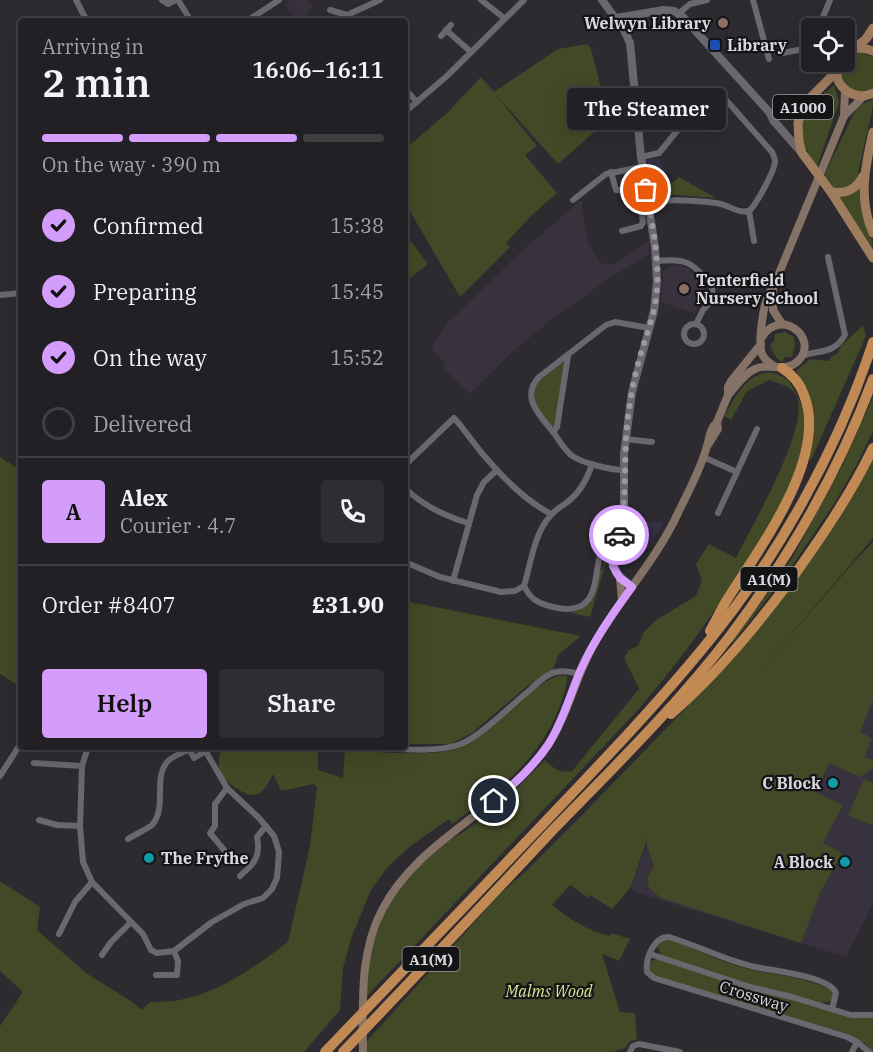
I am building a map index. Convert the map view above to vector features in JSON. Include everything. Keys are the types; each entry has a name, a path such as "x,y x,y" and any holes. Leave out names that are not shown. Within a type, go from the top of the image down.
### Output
{"highway":[{"name":"A1(M)","path":"325,1052 617,746 698,655 744,594 793,518 834,437 873,342"},
{"name":"A1(M)","path":"698,655 725,604 770,531 793,488 804,459 809,436 808,408 799,384 792,375 779,367"},
{"name":"A1(M)","path":"343,1052 627,753 688,687 729,637 758,596 814,505 847,441 873,379"},
{"name":"A1(M)","path":"627,753 708,681 762,617 823,534 873,448"}],"main road":[{"path":"855,46 866,39 873,28"},
{"path":"855,49 873,51"},
{"name":"A1000","path":"831,72 805,103 798,123 802,153 831,192 873,258"},
{"path":"838,72 839,83 845,91 854,95 868,94"},
{"path":"363,1052 363,986 368,948 373,928 392,891 403,876 431,849 494,801 531,767 554,734 579,674 600,634 669,531 708,445 717,432 717,422 728,395 752,370 761,366 794,365 802,356 803,340 796,329 782,324 773,310 773,288 844,116 845,91"},
{"path":"844,116 868,94"},
{"path":"873,132 865,171 864,201 873,234"},
{"path":"831,192 843,193 851,190 859,183 865,171"},
{"path":"773,288 768,292 761,327 761,341 766,361 779,367"},
{"path":"728,395 728,387 735,375 770,328 782,324"},
{"path":"620,578 622,600"}],"street":[{"path":"76,0 85,18"},
{"path":"162,0 168,4 177,0 189,18"},
{"path":"252,18 279,0"},
{"path":"330,10 348,18 380,0"},
{"path":"481,0 504,18"},
{"path":"408,110 524,0"},
{"path":"602,0 622,27 631,48 642,167 657,261 656,298 633,382 625,439 625,499 612,562 620,578 632,587"},
{"path":"678,14 690,4 707,0"},
{"path":"753,0 769,59"},
{"path":"824,18 830,0"},
{"path":"616,18 664,10 678,14 687,20 770,113 773,120 802,153"},
{"path":"622,27 627,15"},
{"path":"441,36 449,28 471,52"},
{"path":"783,54 801,50"},
{"path":"408,92 417,102"},
{"path":"641,156 659,153 678,129 717,98 724,99 775,158 765,184 749,211 742,213 720,203 668,199 648,202"},
{"path":"770,113 784,116 805,103"},
{"path":"573,200 602,176 642,167"},
{"path":"612,172 616,190 635,190 643,222 642,226 621,231"},
{"path":"749,211 754,241"},
{"path":"802,356 831,350 845,335 828,257"},
{"path":"657,261 685,261 712,286 713,299 703,310 696,324"},
{"path":"0,295 18,293"},
{"path":"624,470 592,464 571,455 532,405 532,387 539,377 610,323 649,328"},
{"path":"803,340 818,351"},
{"path":"553,432 557,427 568,356"},
{"path":"408,462 454,418 497,470 526,498 551,514"},
{"path":"718,513 757,429"},
{"path":"625,439 652,442"},
{"path":"703,457 737,472"},
{"path":"408,564 453,581 505,593 515,591 524,586 538,538 551,514 579,491 592,464"},
{"path":"453,581 480,488 497,470"},
{"path":"408,490 428,506 468,523"},
{"path":"524,586 534,600 543,604 568,610 579,608 587,602 593,591 602,545 607,539 618,540"},
{"path":"408,748 449,748 463,743 479,733 552,673 564,671 579,674"},
{"path":"0,776 18,748"},
{"path":"87,750 82,766 80,826 83,862 92,882 143,934 153,952 164,953 174,951 212,922 244,904 258,901 272,889 278,871 279,852 274,836 227,788 206,752"},
{"path":"128,840 152,825 159,811 164,766 185,750"},
{"path":"189,750 194,758 209,750"},
{"path":"33,764 82,766"},
{"path":"224,850 210,833 216,823 215,804 227,788"},
{"path":"39,820 57,825 80,826"},
{"path":"240,876 251,867 259,855 257,837 266,826"},
{"path":"59,934 75,902 92,882"},
{"path":"102,955 111,942 131,922"},
{"name":"Crossway","path":"832,1009 836,997 833,987 799,975 741,964 669,936 658,939 650,954 646,969 654,978 857,1042 869,1052"},
{"path":"156,975 177,975 178,961 174,951"},
{"name":"Crossway","path":"650,954 750,987 851,1015 873,1015"},
{"path":"852,1052 857,1042"},
{"path":"630,1052 633,1046 639,1044 680,1052"}],"shaded area":[{"path":"291,0 309,0 308,2 313,6 307,18 294,18 285,4"},
{"path":"659,158 670,182 663,187 659,195 653,196 650,195 645,161"},
{"path":"581,200 588,243 601,263 612,265 649,240 649,254 608,279 546,324 518,347 469,394 443,367 445,365 431,348 449,319 451,320 523,250"},
{"name":"Tenterfield Nursery School","path":"670,265 689,269 705,288 695,314 661,302 663,272"},
{"path":"628,520 665,522 635,565 623,536"},
{"path":"873,542 873,904 846,957 634,892 631,887 648,841 853,563"}],"green space":[{"path":"587,44 591,49 609,119 558,164 496,95 537,146 525,155 557,193 532,215 506,243 510,247 460,297 408,208 408,146 447,113 481,77 494,92 558,49"},
{"path":"861,52 873,57 873,88 857,93 845,83 841,76 841,72 855,72 855,53"},
{"path":"834,85 839,102 817,167 808,153 802,136 803,119 811,104"},
{"path":"873,99 856,182 851,187 834,189 824,177 827,169 854,113 861,105"},
{"path":"679,177 716,198 663,194 667,187"},
{"path":"860,186 868,232 873,241 872,250 837,195"},
{"path":"408,240 428,264 408,280"},
{"path":"863,325 866,336 811,460 808,458 804,384 796,371 810,359 829,361"},
{"path":"785,332 794,337 795,345 792,357 785,357 782,362 776,358 770,345 774,341 775,334"},
{"path":"565,361 555,426 550,426 537,405 534,396 535,389 545,375"},
{"path":"769,372 787,380 798,397 804,422 802,451 785,494 743,568 693,641 637,711 366,997 371,947 386,909 408,877 444,843 462,833 500,805 545,760 557,770 572,771 639,689 624,658 629,650 638,646 644,632 656,620 696,596 702,581 696,564 709,544 736,558 786,456 794,435 798,400 791,389 769,380 747,391 731,420 724,416 747,383 760,374"},
{"path":"873,397 873,431 857,464 834,504 788,572 733,643 732,641 792,558 840,470"},
{"name":"Malms Wood","path":"873,454 873,538 757,674 873,542 873,700 860,732 872,738 864,757 873,760 873,768 860,777 829,763 816,792 843,805 823,843 842,853 820,893 801,943 661,898 649,888 647,878 654,866 646,842 631,887 612,909 590,895 588,898 570,885 552,905 593,931 609,936 611,933 630,939 619,961 602,954 620,1012 635,1013 637,1039 630,1041 625,1048 613,1052 366,1052 366,1042 500,894 580,817 723,670"},
{"path":"0,457 18,468 18,685 0,674"},
{"path":"612,541 590,617 570,613 585,606 592,597 599,570 603,569 606,549 604,547 607,542"},
{"path":"408,602 581,636 559,654 553,669 525,688 472,733 450,744 408,744"},
{"path":"561,675 567,676 566,688 550,727 528,760 485,800 452,824 449,819 409,847 387,868 371,890 352,936 343,968 340,1010 304,1052 0,1052 0,1026 23,992 0,971 0,881 40,907 37,930 86,973 142,1010 150,1002 189,998 207,992 240,975 288,942 310,846 317,787 314,784 281,791 273,774 261,792 247,794 230,784 222,775 219,764 220,750 318,750 318,770 343,778 345,750 423,753 453,750 476,739 526,696 550,679"},
{"path":"864,779 873,783 873,826 848,815"},
{"path":"670,939 732,964 804,980 824,987 834,991 833,1001 821,1003 750,985 662,955 657,947 658,941"},
{"path":"658,958 853,1017 873,1018 873,1052 865,1044 848,1035 655,976 649,971 650,962"}],"way so far":[{"path":"619,535 625,499 624,447 628,415 637,367 652,317 657,290 656,255 646,190"}],"place":[{"name":"Welwyn Library","path":"723,23"},
{"name":"Library","path":"715,45"},
{"name":"The Steamer","path":"646,190"},
{"name":"Tenterfield Nursery School","path":"684,289"},
{"name":"C Block","path":"833,783"},
{"name":"The Frythe","path":"149,858"},
{"name":"A Block","path":"845,862"}],"route":[{"path":"494,801 517,782 548,745 592,648 606,623 632,587 620,578 613,566 612,560 619,535"}]}
